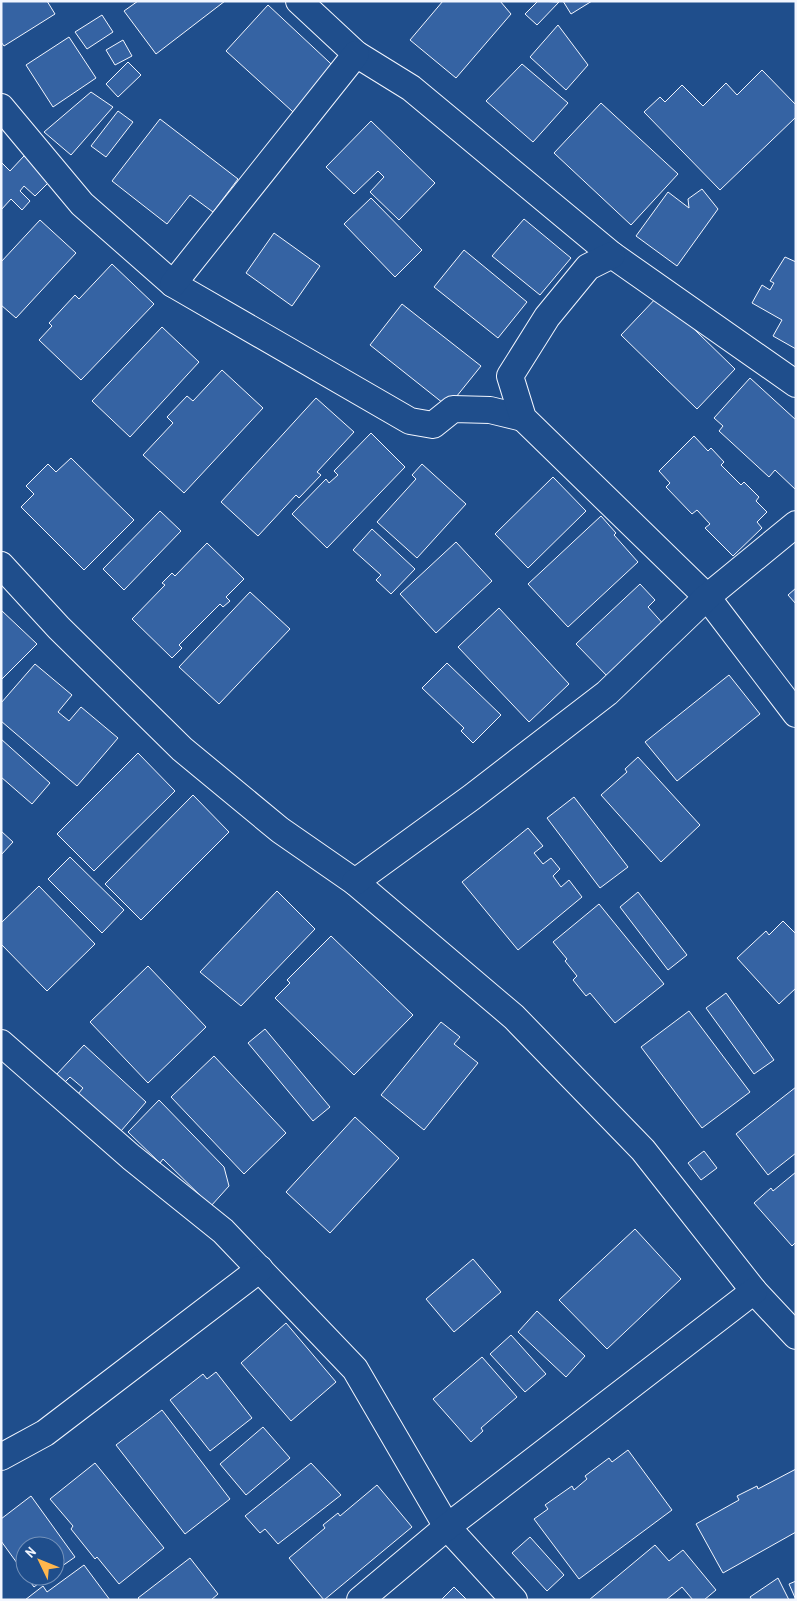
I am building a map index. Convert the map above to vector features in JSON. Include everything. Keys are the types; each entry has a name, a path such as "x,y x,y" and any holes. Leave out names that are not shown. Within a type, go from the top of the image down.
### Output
{"street":[{"path":"299,1 356,54 411,88 612,256 796,384"},
{"path":"173,284 356,54"},
{"path":"1,107 82,204 173,284 410,421 433,425 452,409 490,410 523,418"},
{"path":"612,256 588,267 546,317 510,376 523,418 707,596 796,714"},
{"path":"355,882 472,797 607,693 707,596 796,524"},
{"path":"1,564 59,628 182,748 280,830 355,882 521,1024 643,1150 754,1291 796,1336"},
{"path":"3,1046 131,1157 223,1231 355,1369 447,1527 514,1600"},
{"path":"1,1457 45,1433 260,1269"},
{"path":"360,1600 447,1527 754,1291"}],"building":[{"path":"1,1 47,1 55,14 4,46 1,42"},
{"path":"138,1 225,1 156,54 124,11"},
{"path":"443,1 500,1 511,14 456,78 410,40"},
{"path":"538,1 559,2 537,25 525,14"},
{"path":"563,1 592,1 571,14"},
{"path":"268,5 344,76 303,121 226,51"},
{"path":"102,15 113,32 87,49 75,32"},
{"path":"558,25 588,65 566,90 530,57"},
{"path":"69,37 96,78 53,107 26,65"},
{"path":"123,40 132,56 115,65 106,50"},
{"path":"128,62 141,75 118,97 106,84"},
{"path":"522,64 568,103 533,142 486,101"},
{"path":"762,70 796,105 796,117 720,190 644,112 660,97 665,102 682,85 703,106 726,83 737,95"},
{"path":"91,92 113,107 71,155 44,132"},
{"path":"601,103 678,174 631,225 554,153"},
{"path":"118,111 133,122 106,157 91,146"},
{"path":"160,119 238,179 213,212 190,195 167,224 112,181"},
{"path":"371,121 435,183 399,220 370,192 384,177 378,171 354,194 326,167"},
{"path":"24,156 50,181 35,196 24,186 20,191 30,201 22,210 11,199 1,210 1,162 10,171"},
{"path":"702,189 718,209 677,266 636,236 668,192 689,208 688,199"},
{"path":"371,198 422,250 395,277 344,224"},
{"path":"524,219 571,258 540,295 492,256"},
{"path":"40,220 76,253 16,318 1,305 1,262"},
{"path":"274,233 320,266 292,306 246,273"},
{"path":"464,250 527,302 498,338 434,287"},
{"path":"785,257 796,262 796,349 773,336 782,320 752,303 762,285 770,290 774,283 770,281"},
{"path":"112,264 154,304 81,380 39,340 52,326 49,323 75,295 79,299"},
{"path":"659,295 735,369 697,409 621,335"},
{"path":"402,304 481,366 448,407 370,345"},
{"path":"162,327 199,362 130,437 92,401"},
{"path":"222,370 263,408 184,493 143,455 173,423 167,417 187,396 193,401"},
{"path":"750,378 796,420 796,490 775,470 769,477 719,431 723,426 714,418"},
{"path":"316,398 354,432 317,472 321,475 299,498 296,495 258,536 221,502"},
{"path":"371,433 405,467 327,548 292,514 326,479 329,483 338,475 334,471"},
{"path":"694,436 708,451 711,448 724,462 721,465 741,485 744,482 759,497 756,501 767,512 757,522 762,528 733,556 705,528 710,524 697,510 692,514 666,487 670,483 659,471"},
{"path":"71,458 134,520 84,570 21,507 34,494 26,486 48,464 56,472"},
{"path":"422,464 466,504 417,558 377,522 416,479 412,475"},
{"path":"553,477 586,511 528,568 495,534"},
{"path":"160,511 181,531 124,590 103,569"},
{"path":"601,516 616,533 614,535 638,562 568,627 528,584"},
{"path":"372,529 415,569 391,594 376,580 381,575 353,550"},
{"path":"456,542 492,581 436,633 400,594"},
{"path":"207,543 244,579 226,597 230,601 223,607 220,604 179,645 182,648 172,658 132,619 165,585 162,583 172,573 175,576"},
{"path":"640,584 655,600 648,607 666,627 610,679 576,644"},
{"path":"796,588 796,604 788,595"},
{"path":"250,592 290,629 219,704 179,667"},
{"path":"499,608 569,684 529,722 458,647"},
{"path":"1,610 37,644 1,680"},
{"path":"447,663 501,715 473,743 461,731 464,728 422,688"},
{"path":"35,664 72,695 58,712 69,721 81,707 118,738 77,786 1,721 1,703"},
{"path":"729,675 760,714 677,781 645,742"},
{"path":"1,739 50,783 32,804 1,777"},
{"path":"138,753 175,791 94,871 57,834"},
{"path":"638,757 700,825 661,862 601,795 627,772 625,769"},
{"path":"193,795 229,832 141,920 105,884"},
{"path":"574,797 628,867 600,888 547,818"},
{"path":"528,828 543,846 534,853 543,864 551,858 560,869 553,876 561,887 569,880 582,897 518,950 462,882"},
{"path":"1,831 13,842 1,855"},
{"path":"70,857 124,910 102,933 48,879"},
{"path":"39,886 95,944 47,991 1,944 1,923"},
{"path":"277,891 315,929 241,1006 200,972"},
{"path":"638,892 687,955 668,970 620,907"},
{"path":"599,904 664,984 615,1023 590,993 586,996 573,980 577,976 565,961 567,959 553,942"},
{"path":"783,921 796,934 796,988 779,1004 737,958 766,931 769,935"},
{"path":"331,936 413,1015 354,1075 275,998 290,983 287,980"},
{"path":"148,966 206,1027 148,1083 90,1022"},
{"path":"726,993 774,1060 754,1074 706,1008"},
{"path":"689,1011 750,1092 702,1128 641,1047"},
{"path":"441,1022 460,1037 454,1044 478,1063 424,1130 381,1095"},
{"path":"265,1029 330,1107 313,1121 248,1043"},
{"path":"84,1045 146,1102 121,1131 78,1094 83,1088 70,1077 65,1082 56,1075"},
{"path":"214,1056 286,1133 244,1174 171,1097"},
{"path":"796,1087 796,1153 768,1175 736,1134"},
{"path":"159,1100 224,1167 229,1186 211,1206 163,1159 160,1163 128,1132"},
{"path":"355,1117 399,1158 330,1233 286,1192"},
{"path":"704,1151 717,1168 701,1180 688,1163"},
{"path":"796,1172 796,1242 792,1246 754,1203 771,1188 773,1191"},
{"path":"635,1229 681,1279 607,1349 559,1300"},
{"path":"473,1259 501,1292 454,1332 426,1299"},
{"path":"537,1311 585,1356 566,1377 518,1332"},
{"path":"286,1323 336,1382 291,1421 241,1363"},
{"path":"511,1335 546,1374 525,1392 490,1354"},
{"path":"482,1357 517,1397 481,1428 483,1431 471,1442 433,1399"},
{"path":"216,1372 252,1418 210,1451 170,1400 203,1374 207,1379"},
{"path":"162,1410 230,1499 185,1534 116,1445"},
{"path":"263,1427 290,1458 246,1495 220,1464"},
{"path":"628,1450 672,1510 579,1579 534,1519 548,1509 545,1505 572,1486 574,1490 587,1479 585,1476 609,1458 612,1462"},
{"path":"95,1463 164,1548 119,1584 97,1557 95,1559 71,1529 73,1526 50,1499"},
{"path":"311,1463 341,1495 278,1544 265,1529 260,1533 245,1516"},
{"path":"796,1469 796,1532 723,1573 696,1524 739,1500 737,1496 757,1486 758,1489"},
{"path":"377,1485 412,1527 324,1600 289,1558 325,1528 323,1525 338,1513 340,1516"},
{"path":"31,1496 60,1536 15,1536 15,1560 1,1541 1,1519"},
{"path":"530,1537 564,1575 547,1591 512,1553"},
{"path":"65,1543 75,1557 65,1564"},
{"path":"655,1545 669,1561 683,1550 716,1590 704,1600 693,1600 682,1587 666,1600 589,1600"},
{"path":"190,1558 218,1594 211,1600 140,1600 138,1598"},
{"path":"84,1565 110,1600 25,1600 43,1586 47,1592 55,1586 65,1586 65,1579"},
{"path":"778,1578 789,1600 752,1600 750,1597"},
{"path":"796,1581 796,1600 789,1584"},
{"path":"454,1587 467,1600 441,1600"}]}
